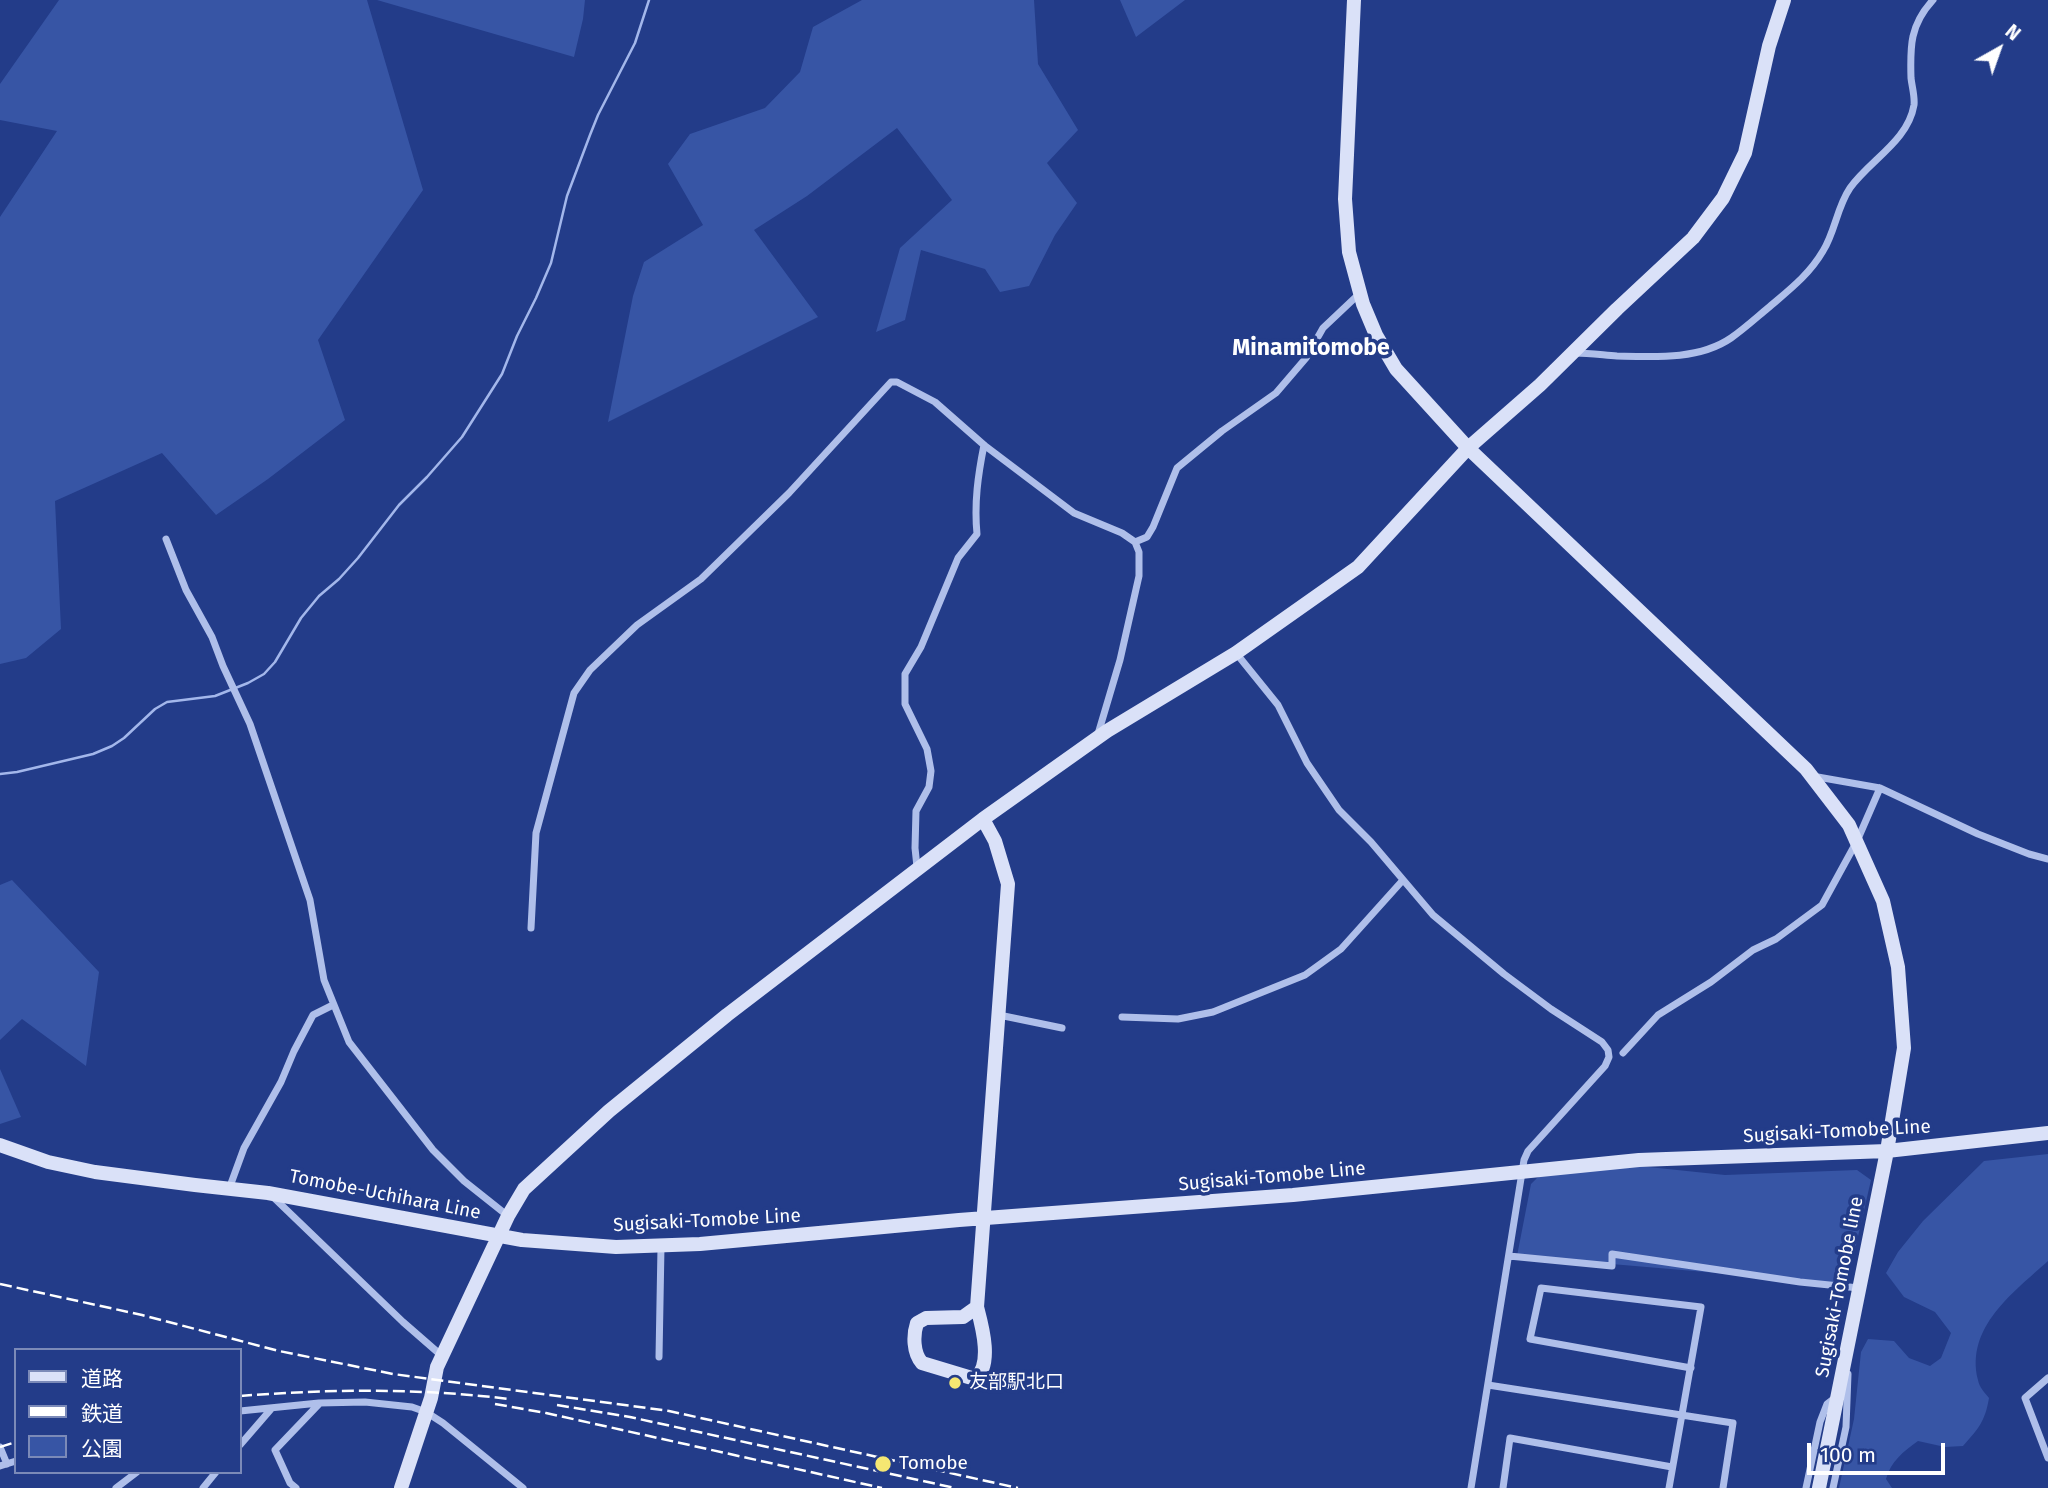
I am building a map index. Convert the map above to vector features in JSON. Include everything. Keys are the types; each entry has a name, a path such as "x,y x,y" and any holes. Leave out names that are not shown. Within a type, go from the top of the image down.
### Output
{"street":[{"name":"Sugisaki-Tomobe line","path":"1354,0 1345,200 1349,252 1360,293 1376,335 1396,369 1468,448 1811,776 1849,825 1883,901 1898,967 1903,1048 1887,1151 1819,1488"},
{"path":"498,1237 524,1189 609,1111 727,1015 983,819 1097,738 1236,653 1358,567 1468,448 1540,385 1693,238 1723,198 1745,153 1769,46 1784,0"},
{"path":"1572,354 1675,356 1707,349 1730,339 1752,323 1810,271 1825,249 1848,190 1899,138 1909,117 1914,104 1911,80 1912,35 1924,10 1933,0"},
{"path":"1135,542 1147,537 1153,527 1177,468 1222,431 1276,393 1307,358 1323,328 1360,293"},
{"path":"531,928 536,833 574,693 590,670 637,625 701,579 789,493 891,382 897,382 934,402 984,445 1074,513 1122,533 1135,542 1139,552 1139,576 1120,660 1097,738"},
{"path":"917,871 916,811 929,786 931,771 927,750 905,704 905,674 921,647 958,558 977,534 977,477 984,445"},
{"path":"166,539 186,590 212,637 250,724 310,900 324,981 349,1042 433,1150 464,1181 508,1216"},
{"path":"1236,653 1278,705 1307,763 1339,810 1371,842 1433,915 1504,974 1602,1042 1608,1051 1609,1057 1605,1066 1528,1151 1524,1160 1471,1488"},
{"path":"1811,776 1880,788 1978,834 2048,859"},
{"path":"1623,1053 1658,1015 1711,982 1753,950 1776,939 1822,905 1857,841 1880,788"},
{"path":"982,1326 963,1317 926,1318 917,1323 917,1358 922,1363 975,1379 983,1371 985,1364 982,1326 977,1307 1009,884 995,841 983,819"},
{"path":"1122,1017 1178,1019 1213,1012 1306,975 1341,949 1403,880"},
{"path":"229,1189 244,1148 281,1082 313,1015 333,1005"},
{"path":"999,1014 1062,1028"},
{"name":"Sugisaki-Tomobe Line","path":"498,1237 617,1247 661,1247 1293,1195 1639,1160 1887,1151 2048,1133"},
{"name":"Tomobe-Uchihara Line","path":"0,1145 48,1162 95,1172 268,1192 498,1237 442,1356 401,1488"},
{"path":"268,1192 442,1356"},
{"path":"659,1357 661,1247"},
{"path":"1509,1256 1612,1266 1612,1254 1800,1282 1860,1288"},
{"path":"1669,1488 1672,1466 1691,1368 1701,1307 1541,1288 1530,1339 1691,1368"},
{"path":"963,1317 977,1307"},
{"path":"1833,1488 1846,1427 1849,1341"},
{"path":"2048,1378 2025,1398 2048,1458"},
{"path":"1488,1385 1733,1423 1723,1488"},
{"path":"1806,1488 1827,1404 1838,1396"},
{"path":"242,1411 365,1402 412,1407 426,1412 523,1488"},
{"path":"290,1486 275,1450 320,1404"},
{"path":"242,1443 272,1407"},
{"path":"1503,1488 1510,1438 1672,1466"},
{"path":"0,1447 3,1465"},
{"path":"117,1488 134,1474"},
{"path":"203,1488 214,1474"}],"green space":[{"path":"59,0 367,0 423,190 318,340 345,420 216,515 162,453 55,501 61,629 26,658 0,664 0,217 57,131 0,120 0,84"},
{"path":"377,0 585,0 574,57"},
{"path":"862,0 1034,0 1038,64 1078,130 1047,163 1077,203 1055,235 1029,286 1000,292 985,269 921,250 905,320 876,332 900,248 952,200 897,128 807,196 754,230 818,317 608,422 633,296 644,262 703,225 668,164 690,134 765,108 800,72 813,27"},
{"path":"1120,0 1185,0 1136,37"},
{"path":"12,880 99,972 86,1066 22,1019 0,1040 0,885"},
{"path":"0,1069 21,1117 0,1124"},
{"path":"2048,1154 2048,1261 2007,1298 1985,1327 1976,1361 1978,1380 1989,1398 1980,1425 1963,1446 1945,1447 1918,1441 1891,1467 1886,1479 1892,1488 1839,1488 1854,1419 1861,1352 1868,1339 1894,1341 1909,1358 1930,1366 1941,1358 1951,1333 1935,1312 1904,1297 1886,1273 1898,1252 1923,1221 1984,1161"},
{"path":"1639,1166 1725,1175 1857,1170 1871,1180 1847,1284 1517,1256 1531,1184 1537,1178 1545,1174"}],"waterway":[{"path":"0,774 93,754 124,738 155,709 167,702 215,696 264,674 275,662 301,618 319,596 358,558 399,505 462,437 502,374 551,263 567,196 590,135 635,43 649,0"}],"railway":[{"path":"0,1284 142,1315 279,1351 393,1374 669,1411 1018,1488"},
{"path":"242,1396 374,1391 509,1399"},
{"path":"495,1404 882,1488"},
{"path":"557,1405 630,1417 955,1488"},
{"path":"0,1447 14,1443"}],"place":[{"name":"友部駅北口","path":"955,1383"},
{"name":"Tomobe","path":"883,1464"}],"district":[{"name":"Minamitomobe","path":"1311,349"}]}
